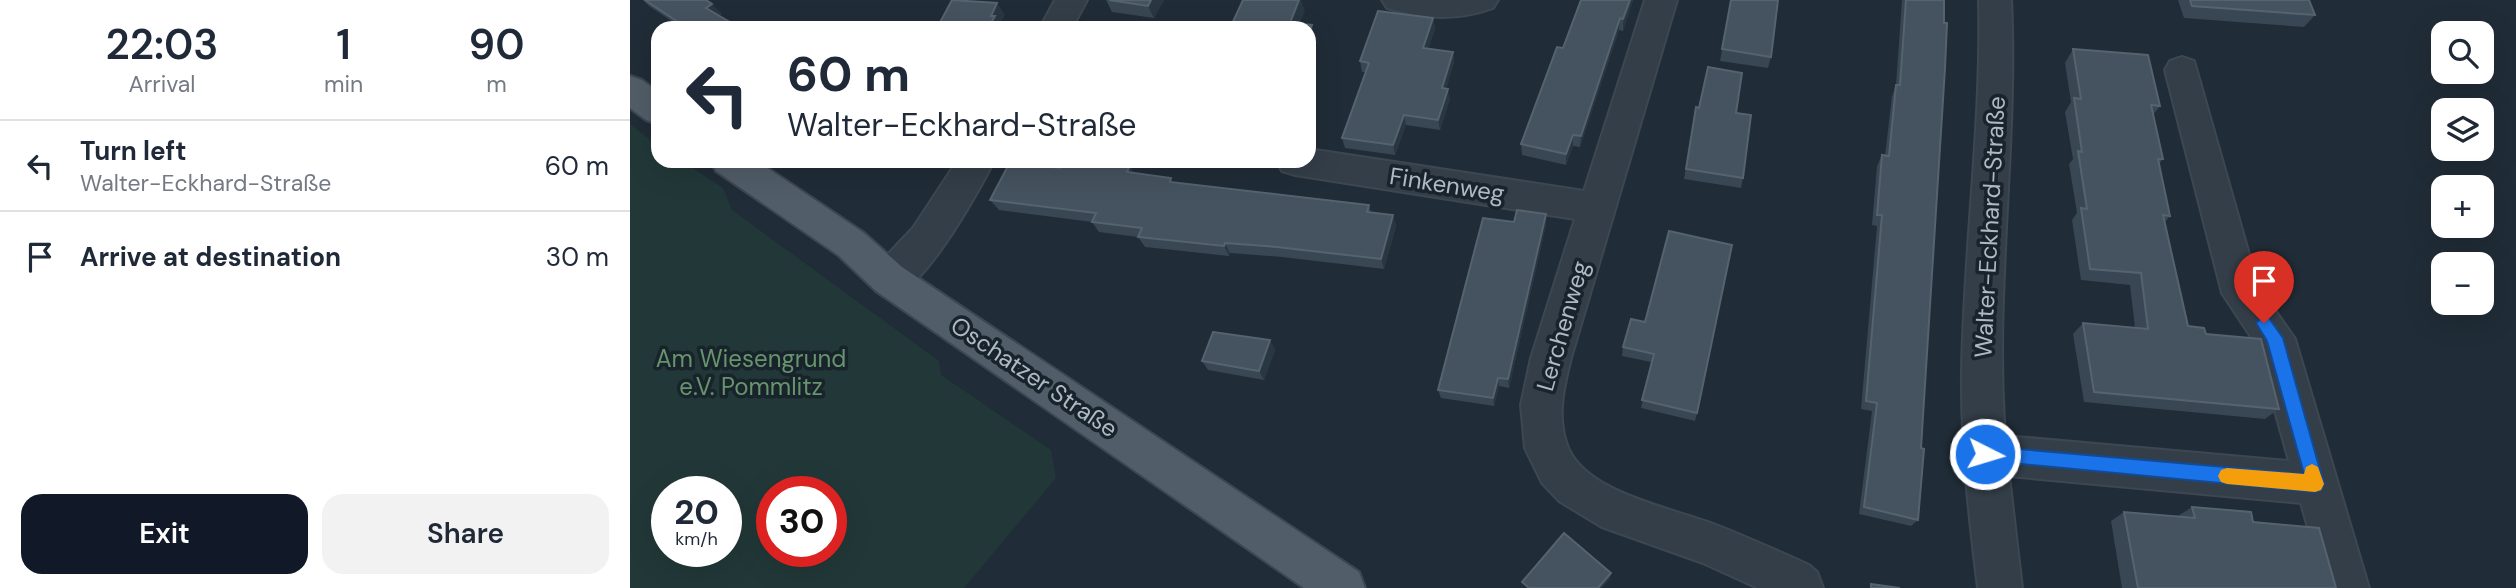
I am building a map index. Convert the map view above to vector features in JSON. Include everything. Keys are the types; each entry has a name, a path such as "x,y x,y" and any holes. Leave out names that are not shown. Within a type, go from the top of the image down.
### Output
{"main road":[{"path":"630,89 651,106"},
{"name":"Oschatzer Straße","path":"739,168 851,244 889,279 1343,588"}],"street":[{"path":"1060,21 1071,0"},
{"path":"1398,0 1448,7 1466,6 1482,0"},
{"name":"Lerchenweg","path":"1661,0 1542,397 1541,423 1546,447 1557,468 1589,501 1708,543 1793,581 1801,588"},
{"name":"Walter-Eckhard-Straße","path":"1995,0 1997,116 1985,269 1982,372 1985,454 2000,588"},
{"path":"2182,70 2241,293 2275,338 2347,588"},
{"name":"Finkenweg","path":"1316,164 1598,208"},
{"path":"889,279 910,261 926,240 972,168"},
{"path":"1985,454 2315,484"}],"green space":[{"name":"Am Wiesengrund e.V. Pommlitz","path":"630,124 651,140 651,168 693,168 723,188 732,210 939,361 941,375 1051,450 1056,478 964,588 630,588"}],"building":[{"path":"645,0 706,0 712,4 706,8 728,21 676,21"},
{"path":"952,0 997,3 991,16 995,16 992,21 941,21"},
{"path":"1109,0 1151,0 1148,6"},
{"path":"1243,0 1299,0 1291,21 1233,21"},
{"path":"1581,0 1630,0 1623,19 1620,18 1581,136 1573,135 1566,154 1521,144 1557,47 1563,48"},
{"path":"1731,0 1778,0 1771,57 1722,49"},
{"path":"1906,0 1944,0 1944,23 1947,23 1918,520 1864,507 1877,403 1866,401 1882,215 1877,215 1882,155 1889,156 1896,85 1900,85"},
{"path":"2190,0 2309,0 2315,15 2192,6"},
{"path":"1378,11 1433,18 1423,48 1453,52 1442,88 1448,89 1438,120 1404,115 1393,145 1342,138 1369,63 1360,61"},
{"path":"2073,49 2148,55 2160,106 2151,105 2163,159 2158,159 2170,216 2163,215 2188,326 2204,328 2206,334 2261,339 2279,409 2094,392 2083,323 2148,329 2141,273 2090,269 2081,208 2087,209 2078,151 2082,152 2074,98 2081,99"},
{"path":"1708,67 1742,73 1736,113 1751,115 1743,178 1686,169 1696,107 1699,108"},
{"path":"1007,168 1129,168 1127,172 1171,178 1170,182 1369,205 1367,212 1393,215 1381,259 1277,247 1225,243 1224,246 1138,237 1142,228 1092,222 1096,213 990,200"},
{"path":"1517,210 1546,214 1508,379 1498,378 1493,398 1438,390 1483,218 1514,222"},
{"path":"1669,231 1732,245 1697,413 1642,400 1654,354 1623,347 1631,319 1645,322"},
{"path":"1213,332 1270,340 1259,371 1202,361"},
{"path":"2192,507 2251,512 2253,522 2319,528 2336,588 2138,588 2124,512 2195,518"},
{"path":"1564,533 1611,573 1598,588 1529,588 1522,582"},
{"path":"1871,584 1900,588 1871,588"}],"slow traffic":[{"path":"2227,476 2315,484 2312,473"}],"route":[{"path":"1985,454 2315,484 2275,338 2264,323"}]}
